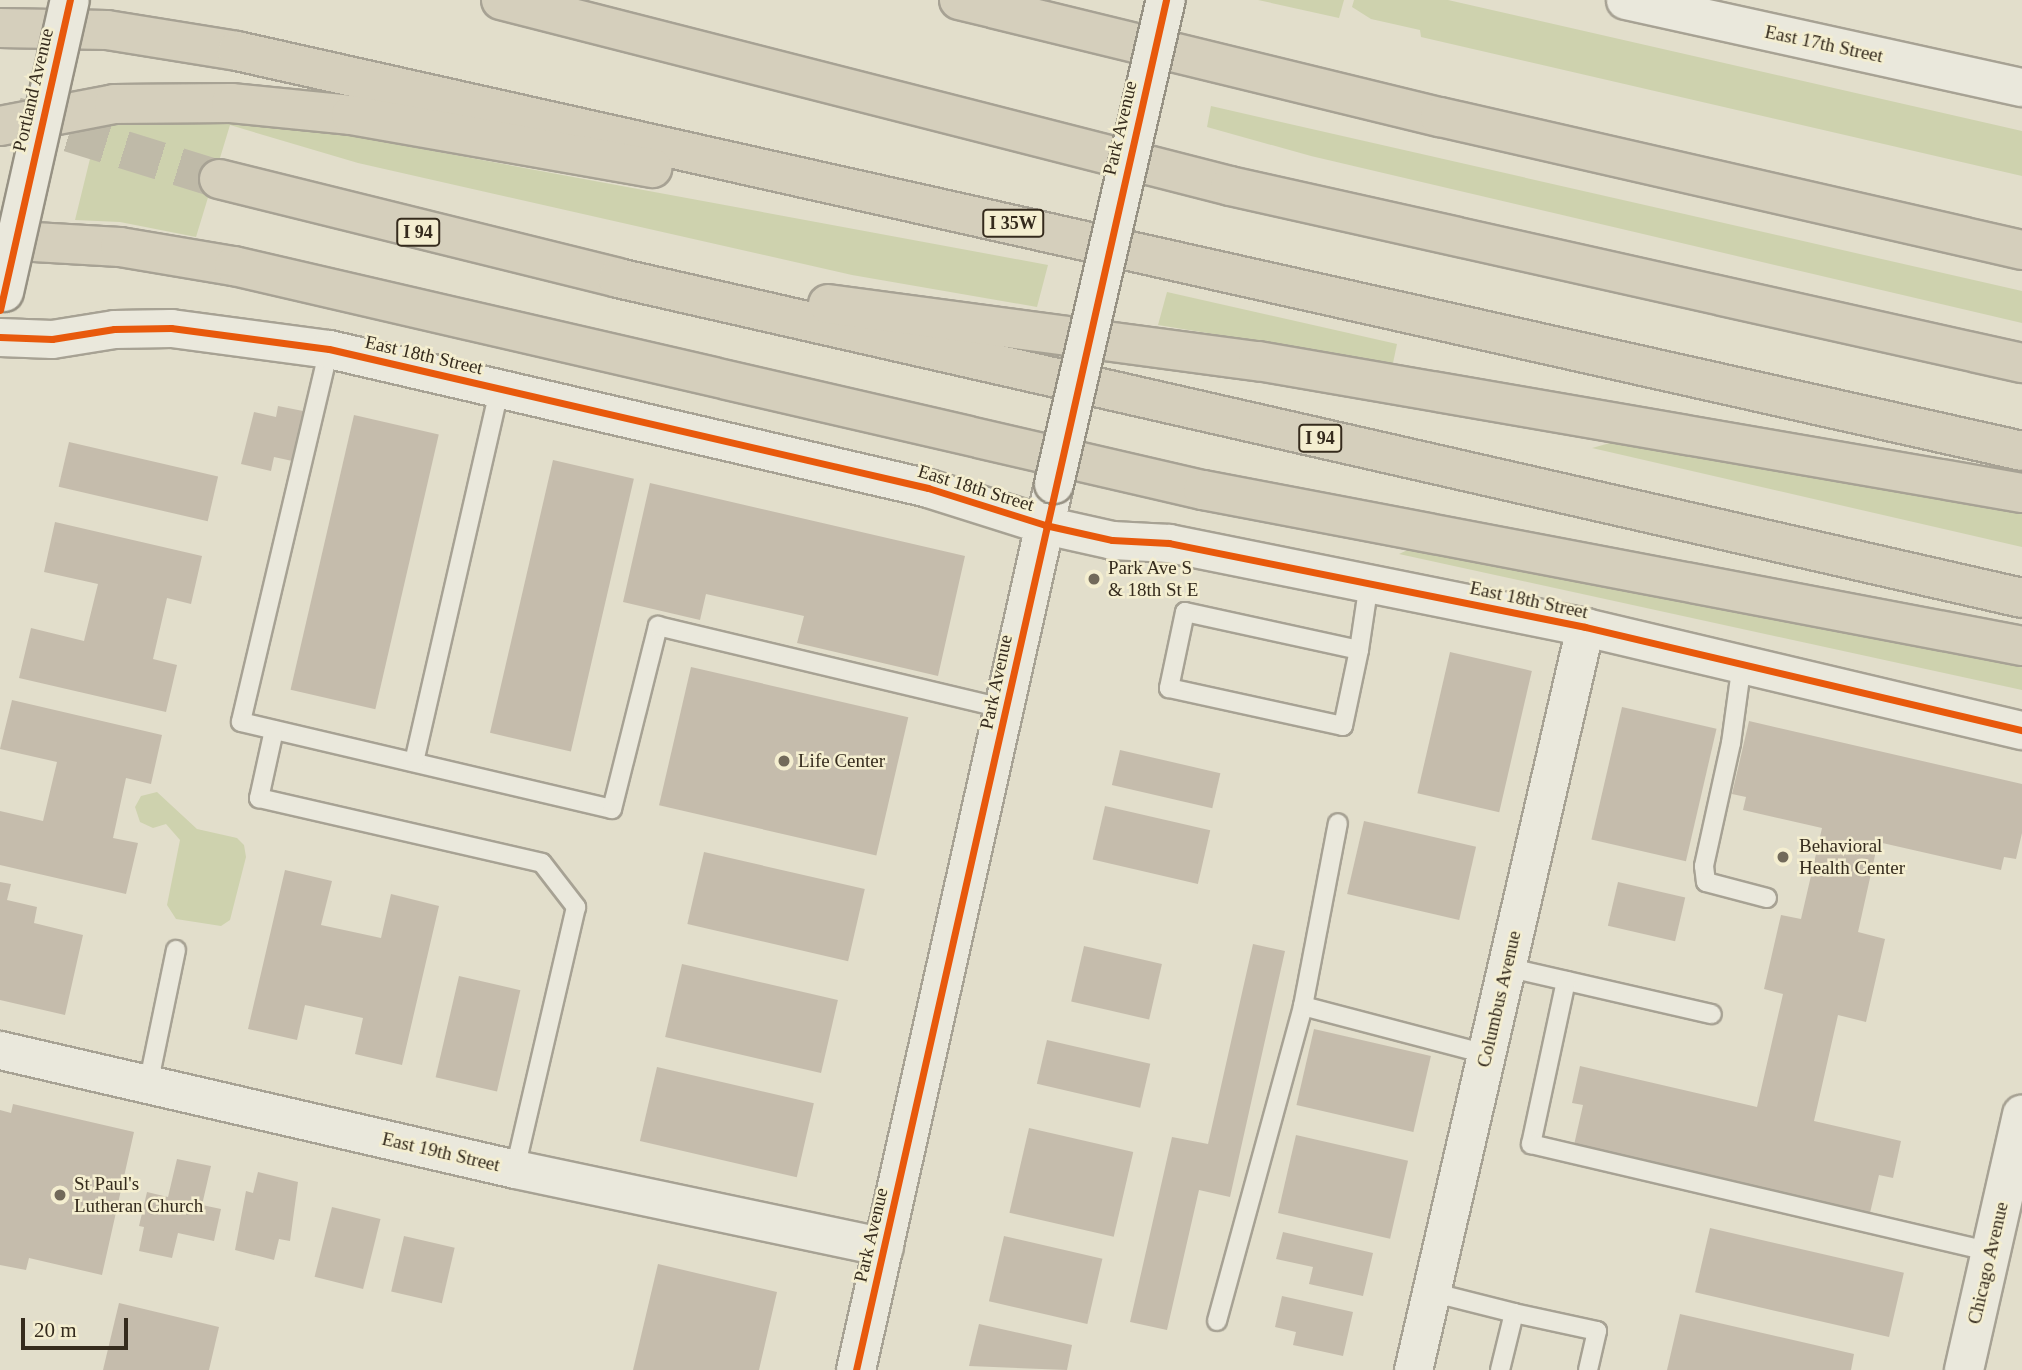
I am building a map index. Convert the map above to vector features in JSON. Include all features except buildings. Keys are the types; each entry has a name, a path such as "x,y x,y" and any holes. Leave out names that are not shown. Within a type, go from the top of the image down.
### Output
{"highway":[{"path":"501,0 1230,186 2022,363"},
{"path":"959,0 1440,117 2022,250"},
{"path":"1051,0 1440,117"},
{"name":"I 35W","path":"0,28 107,30 225,49 2022,451"},
{"path":"0,126 114,104 231,103 289,108 1052,232"},
{"name":"I 94","path":"219,179 618,278 2022,598"},
{"path":"0,240 120,247 234,266 1203,490 2022,646"},
{"path":"618,278 1258,361 2022,493"}],"street":[{"name":"Portland Avenue","path":"2,301 70,0"},
{"name":"Park Avenue","path":"856,1370 1007,709 1054,484 1166,0"},
{"name":"East 17th Street","path":"1625,0 2022,87"},
{"name":"East 18th Street","path":"0,337 52,339 114,329 172,328 329,349 928,488 1045,525 1112,540 1169,543 1585,627 2022,730"},
{"name":"Columbus Avenue","path":"1413,1370 1585,627"},
{"name":"East 19th Street","path":"0,1050 514,1169 884,1247"},
{"name":"Chicago Avenue","path":"1964,1370 2022,1114"}],"lane":[{"path":"329,349 241,722 612,809 658,626 1007,709"},
{"path":"414,762 500,388"},
{"path":"1359,650 1185,612 1169,688 1343,726 1359,650 1369,583"},
{"path":"1742,663 1731,743 1704,866 1706,882 1766,898"},
{"path":"274,730 259,798 542,863 576,907 514,1169"},
{"path":"1217,1321 1303,1006 1338,822"},
{"path":"148,1085 176,950"},
{"path":"1506,967 1712,1014"},
{"path":"1566,981 1531,1144 1991,1252"},
{"path":"1303,1006 1486,1054"},
{"path":"1431,1292 1597,1331 1588,1370"},
{"path":"1500,1370 1514,1312"}],"green space":[{"path":"1258,0 1344,0 1339,18"},
{"path":"1354,0 1448,0 2022,131 2022,176 1421,37 1420,30 1371,19 1352,7"},
{"path":"1211,106 2022,291 2022,323 1311,156 1207,127"},
{"path":"239,115 1048,265 1037,307 852,275 358,163 230,125 196,237 120,222 75,220 100,118"},
{"path":"1167,292 1397,344 1393,363 1158,325"},
{"path":"1610,443 1661,445 2022,509 2022,547 1592,448"},
{"path":"1414,547 1994,659 2022,667 2022,690 1399,554"},
{"path":"157,792 197,829 237,838 244,845 246,857 230,920 221,926 176,919 167,905 180,840 166,824 153,828 140,822 135,807 141,796"}],"tunnel":[{"path":"15,116 219,179"}],"cycle path":[{"path":"0,310 70,0"},
{"path":"856,1370 1166,0"},
{"path":"0,337 52,339 114,329 171,328 329,349 928,488 1045,525 1112,540 1169,543 1585,627 2022,730"}],"place":[{"name":"Park Ave S & 18th St E","path":"1094,579"},
{"name":"Life Center","path":"784,761"},
{"name":"Behavioral Health Center","path":"1783,857"},
{"name":"St Paul's Lutheran Church","path":"60,1195"}]}
